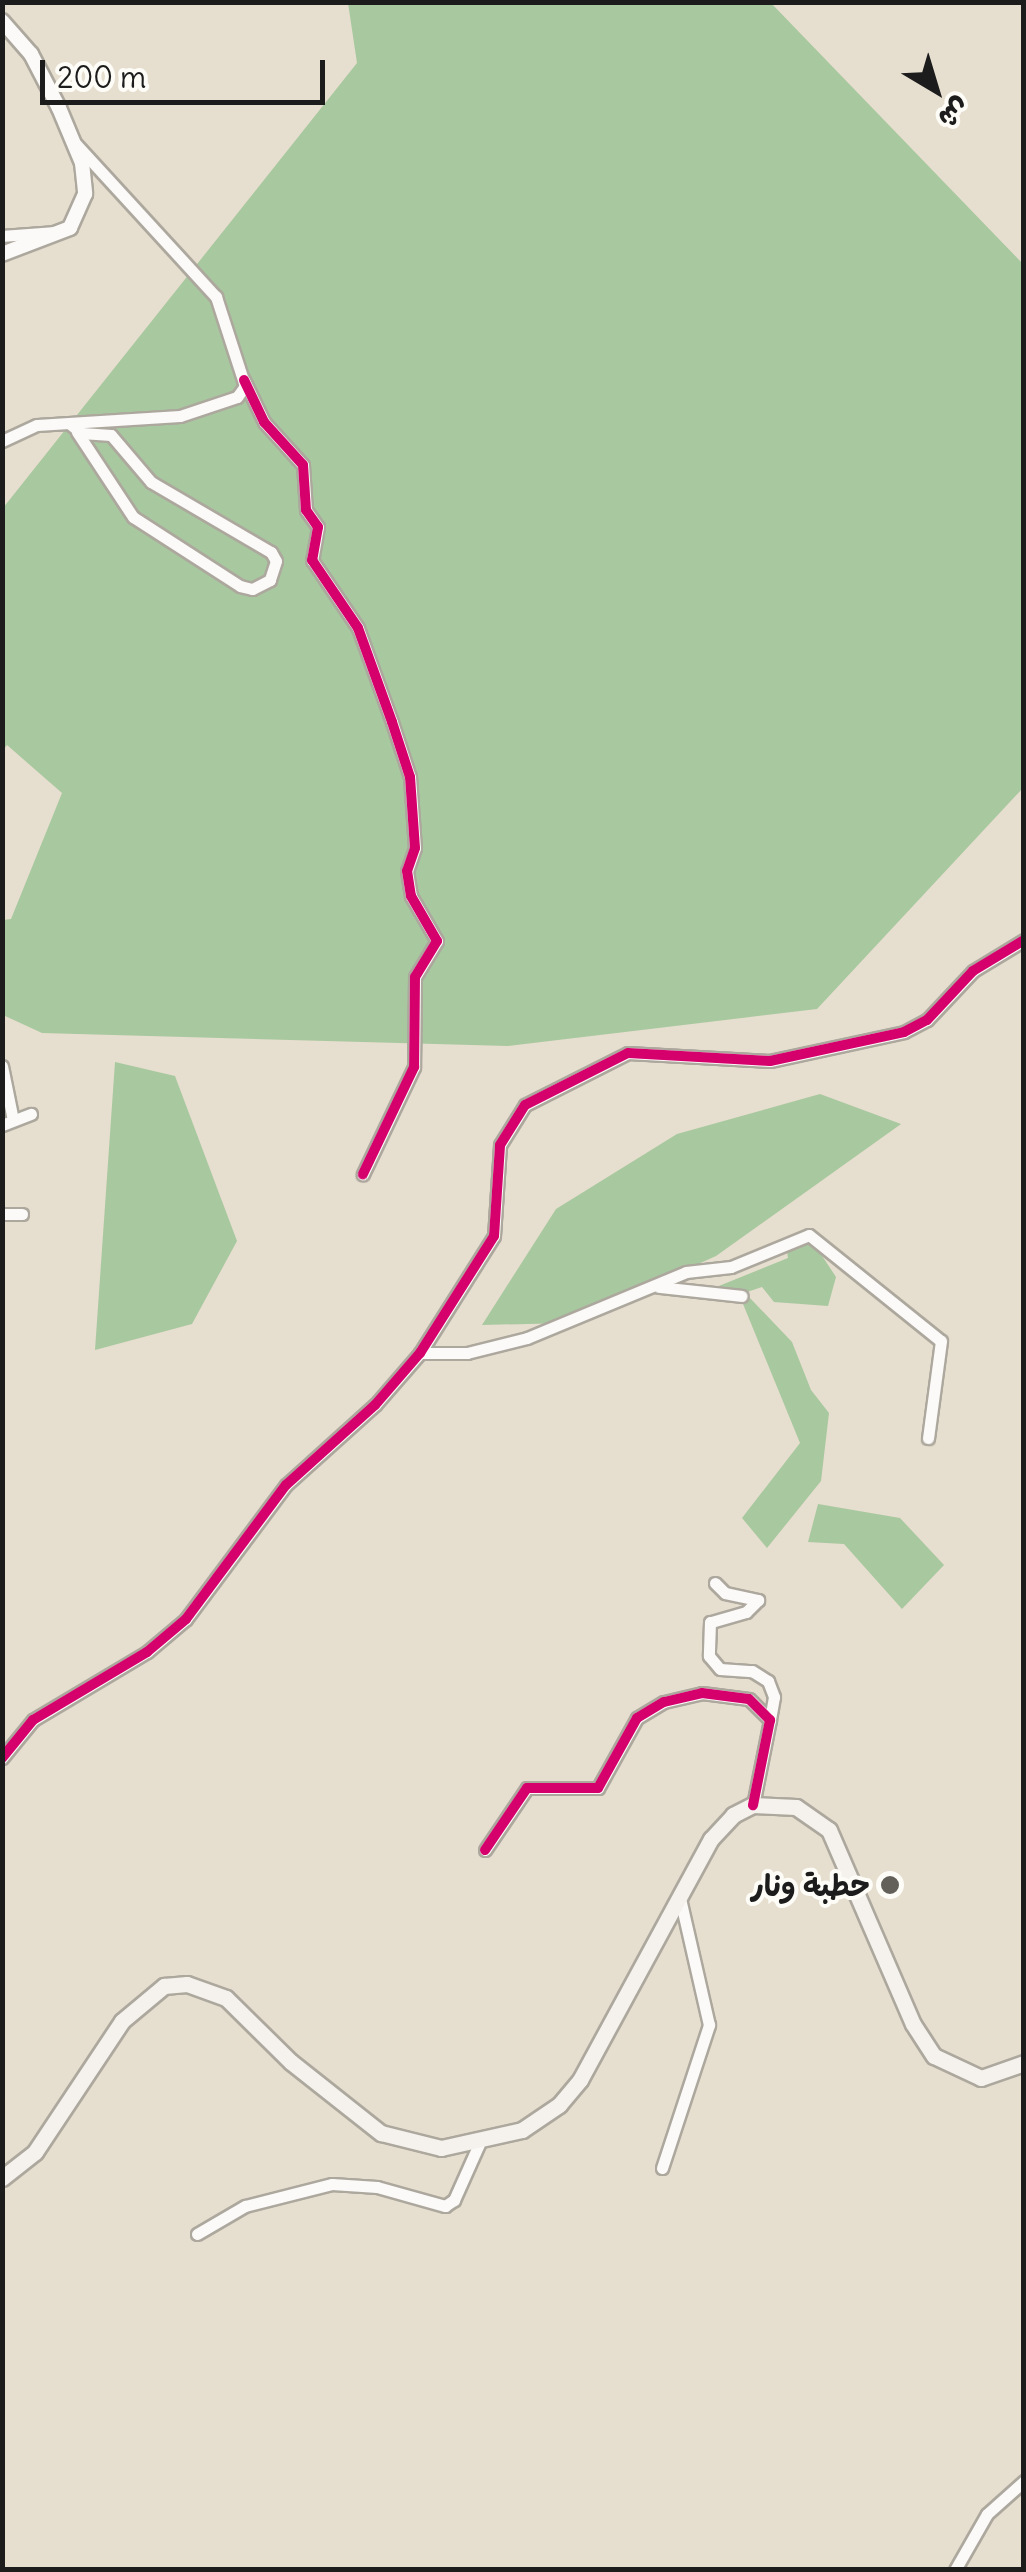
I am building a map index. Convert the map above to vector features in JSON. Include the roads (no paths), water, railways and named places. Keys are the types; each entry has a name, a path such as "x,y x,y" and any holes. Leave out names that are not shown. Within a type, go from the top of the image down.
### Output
{"main road":[{"path":"2,2178 36,2152 122,2022 164,1986 187,1984 226,1998 343,2107 382,2133 430,2147 479,2144 530,2126 570,2094 721,1825 753,1805 796,1807 829,1830 913,2024 934,2056 981,2078 1024,2063"}],"street":[{"path":"2,21 31,54 76,144 216,298 227,348 264,422 303,465 306,510 318,527 312,560 358,628 410,776 416,848 406,871 411,896 436,941 415,977 414,1067 363,1174"},
{"path":"2,254 61,232 77,220 84,194 76,144"},
{"path":"2,236 61,232"},
{"path":"2,440 29,426 74,428 180,416 237,397 244,380"},
{"path":"74,428 112,436 152,482 271,552 276,562 270,580 252,588 240,586 139,522 106,486 74,428"},
{"path":"2,1758 33,1720 117,1672 186,1620 286,1485 375,1404 420,1352 494,1236 500,1145 525,1104 628,1052 770,1062 904,1032 927,1020 973,971 1024,940"},
{"path":"2,1066 8,1123 31,1114"},
{"path":"2,1214 22,1214"},
{"path":"420,1352 468,1353 527,1338 659,1287 686,1272 731,1267 809,1235 941,1341 928,1438"},
{"path":"659,1287 742,1296"},
{"path":"715,1583 725,1593 758,1600 746,1612 710,1622 709,1656 720,1669 752,1670 768,1681 774,1697 753,1805"},
{"path":"484,1850 527,1788 598,1788 628,1729 664,1702 702,1693 738,1696 770,1720"},
{"path":"662,2168 708,2025 680,1898"},
{"path":"197,2234 244,2206 332,2184 369,2185 448,2206 479,2144"},
{"path":"954,2570 988,2514 1024,2480"}],"place":[{"name":"حطبة ونار","path":"890,1885"}]}
